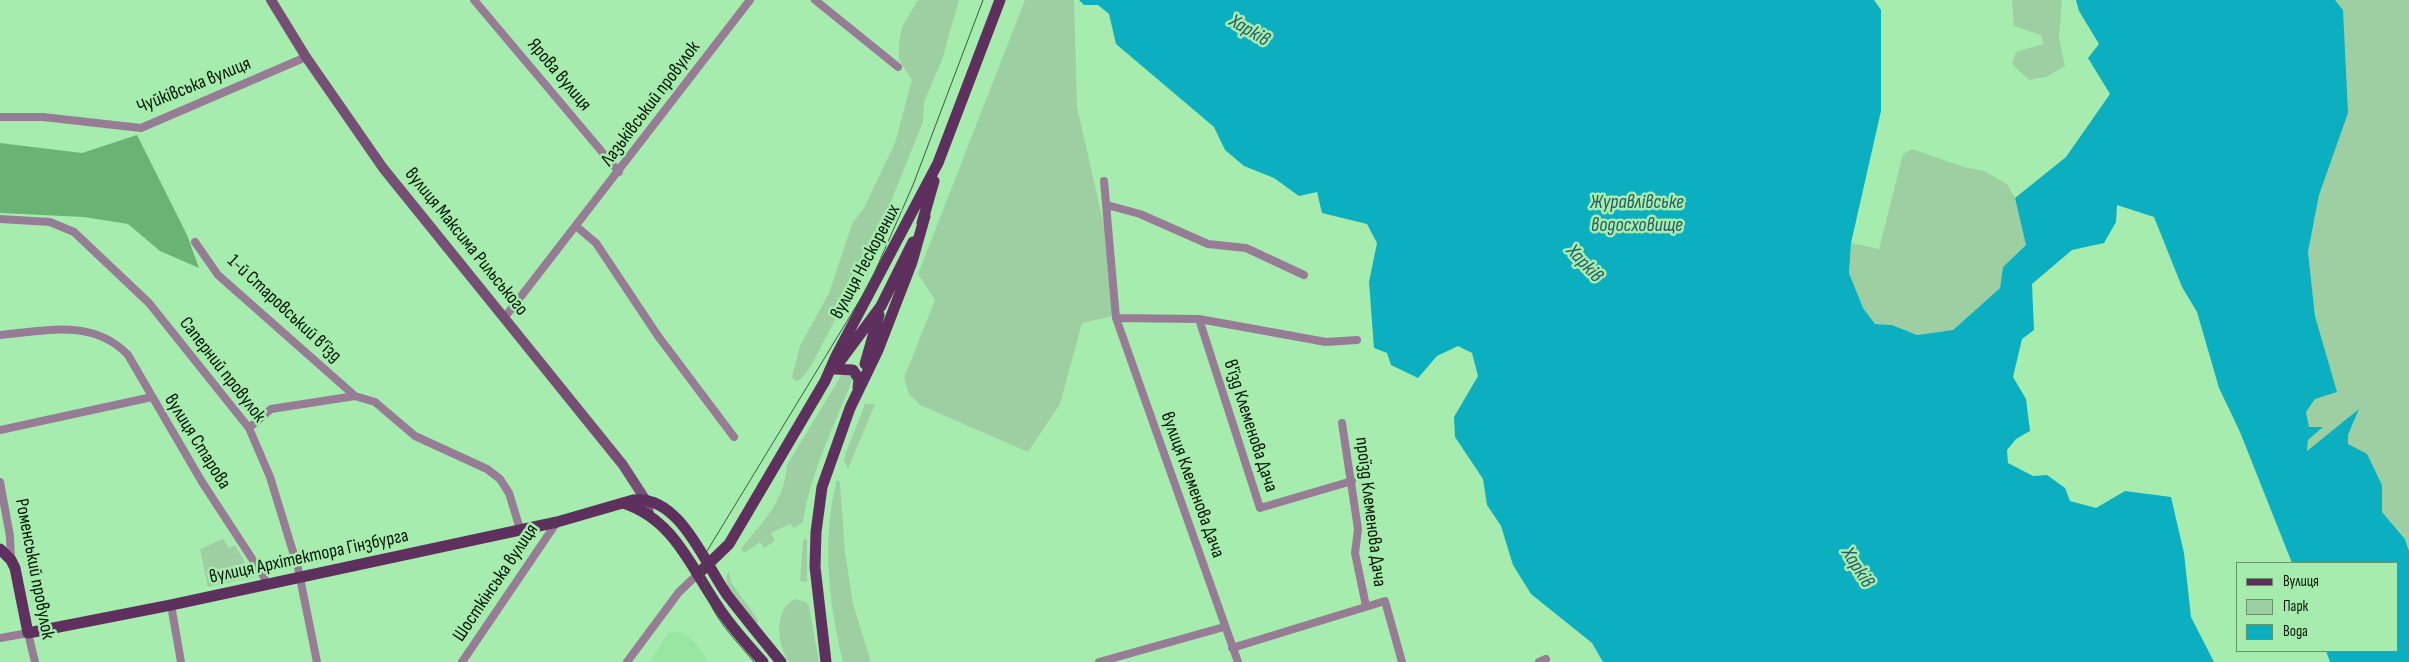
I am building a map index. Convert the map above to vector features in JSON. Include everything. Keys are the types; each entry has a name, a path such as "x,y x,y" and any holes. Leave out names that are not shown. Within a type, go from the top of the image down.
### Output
{"main road":[{"name":"вулиця Максима Рильського","path":"271,0 306,57 383,168 618,458 645,499 649,513"},
{"name":"вулиця Нескорених","path":"698,574 729,544 826,379 836,356 938,163 1000,0"},
{"name":"вулиця Нескорених","path":"826,379 881,306 926,216 938,163"},
{"path":"826,662 815,558 818,506 828,467 858,388 881,306 913,211"},
{"path":"858,388 878,350 909,271 926,216"},
{"path":"835,369 852,370 858,379 858,388"},
{"name":"вулиця Максима Рильського","path":"645,499 660,505 669,512 695,541 727,595 781,662"},
{"path":"623,502 645,499"},
{"name":"вулиця Максима Рильського","path":"623,502 649,513 675,542 729,622 763,662"},
{"name":"вулиця Архітектора Гінзбурга","path":"28,633 171,605 557,522 623,502"},
{"path":"0,549 11,560"},
{"name":"Роменський провулок","path":"11,560 28,633"},
{"path":"821,627 832,662"}],"street":[{"name":"Ярова вулиця","path":"474,0 619,172"},
{"name":"Лазьківський провулок","path":"505,317 577,227 750,0"},
{"path":"815,0 898,68"},
{"name":"Чуйківська вулиця","path":"0,117 42,117 141,128 306,57"},
{"name":"вулиця Клеменова Дача","path":"1104,181 1116,318 1224,628 1238,662"},
{"path":"1106,204 1140,214 1208,244 1246,248 1304,275"},
{"name":"Саперний провулок","path":"0,219 50,222 74,232 149,303 249,428 270,477 300,577 317,662"},
{"path":"577,227 596,243 658,336 734,437"},
{"name":"1-й Старовський в’їзд","path":"195,242 218,275 355,396"},
{"path":"1116,318 1199,319 1326,342 1357,340"},
{"name":"в'їзд Клеменова Дача","path":"1199,319 1260,508 1352,480"},
{"path":"0,336 71,328 104,336 117,343 128,355 152,397"},
{"path":"249,428 271,409 355,396 375,402 415,436 487,469 500,479 509,493 520,529"},
{"name":"вулиця Старова","path":"0,430 152,397 202,482 264,577 266,584"},
{"name":"проїзд Клеменова Дача","path":"1342,423 1358,529 1355,553 1366,606"},
{"name":"Роменський провулок","path":"0,482 10,536 11,560"},
{"name":"Шосткінська вулиця","path":"462,662 557,522"},
{"path":"627,662 679,592 698,574"},
{"path":"1232,648 1385,601 1402,662"},
{"path":"171,605 181,662"},
{"path":"1098,662 1224,628"},
{"name":"Роменський провулок","path":"28,633 35,662"},
{"name":"вулиця Архітектора Гінзбурга","path":"0,638 28,633"}],"shaded area":[{"path":"137,135 187,235 199,268 160,251 128,224 84,217 0,213 0,143 82,153"},
{"path":"682,632 694,641 709,662 650,662 668,633"}],"green space":[{"path":"918,0 959,0 942,60 924,102 923,122 872,249 868,268 857,291 837,316 811,366 801,379 796,381 792,377 800,346 829,293 852,224 864,208 895,143 912,80 899,60 899,44 902,27"},
{"path":"1025,0 1074,0 1077,107 1108,243 1113,316 1082,323 1060,404 1028,452 920,405 909,394 904,378 935,300 918,274"},
{"path":"2012,0 2062,0 2059,38 2065,66 2046,77 2029,80 2012,64 2016,52 2043,44 2041,35 2014,26"},
{"path":"2335,0 2409,0 2409,551 2405,538 2382,512 2382,485 2348,445 2348,435 2359,410 2307,451 2308,440 2322,427 2309,427 2306,412 2315,399 2336,391 2315,316 2308,252 2319,195 2343,10"},
{"path":"1912,149 1964,167 1984,171 2007,184 2015,198 2026,245 2003,267 2000,288 1953,330 1917,335 1892,325 1875,324 1863,308 1849,273 1851,243 1879,249 1903,154"},
{"path":"848,372 853,378 817,467 806,504 803,522 794,528 790,524 771,533 775,541 764,548 760,542 744,553 741,549 777,501 782,490 787,465 842,374"},
{"path":"865,404 875,404 848,469 844,460"},
{"path":"837,480 840,482 845,552 853,604 871,662 843,662 838,640 831,594 828,548 829,525"},
{"path":"223,539 229,548 235,545 253,577 208,587 200,549"},
{"path":"807,539 807,582 800,581 803,540"},
{"path":"729,571 731,582 758,620 757,625 728,586 726,577"},
{"path":"795,599 806,602 809,606 819,662 789,662 785,655 780,637 780,619 788,604"}],"water":[{"name":"Журавлівське водосховище","path":"1079,0 1874,0 1881,10 1881,111 1851,243 1849,273 1863,308 1875,324 1892,325 1917,335 1953,330 2000,288 2003,267 2026,245 2015,198 2066,157 2110,94 2088,58 2099,44 2079,11 2076,0 2335,0 2343,10 2348,113 2319,195 2308,252 2315,316 2337,392 2315,399 2306,412 2309,427 2323,427 2308,440 2307,451 2359,409 2348,435 2348,444 2367,454 2382,485 2382,512 2405,539 2409,551 2409,662 2330,662 2326,652 2399,652 2399,562 2292,562 2240,432 2219,388 2197,312 2182,287 2154,217 2117,205 2116,222 2104,243 2072,250 2032,284 2034,330 2022,339 2013,377 2026,399 2030,431 2016,439 2007,450 2008,463 2033,476 2047,475 2065,488 2070,501 2096,508 2125,491 2171,497 2184,553 2191,617 2214,662 1603,662 1592,643 1531,594 1513,565 1501,526 1487,505 1483,479 1455,437 1454,417 1478,376 1472,353 1458,346 1437,356 1418,378 1391,365 1387,353 1374,348 1369,282 1377,243 1367,224 1322,213 1317,192 1299,196 1274,178 1244,166 1225,150 1214,127 1116,44 1109,14 1098,5 1084,5"}],"tram line":[{"path":"754,662 724,626 709,602 703,573 704,556 869,285 913,185 983,0"}],"water label":[{"name":"Харків","path":"1249,31"},
{"name":"Харків","path":"1584,264"},
{"name":"Харків","path":"1857,568"}]}
